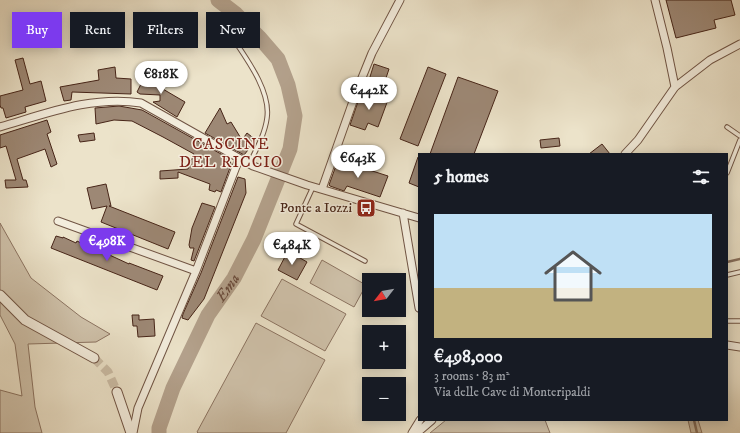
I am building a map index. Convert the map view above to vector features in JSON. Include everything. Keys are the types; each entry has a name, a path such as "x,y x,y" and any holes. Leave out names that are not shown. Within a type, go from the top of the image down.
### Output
{"street":[{"path":"322,189 357,90 372,53 400,0"},
{"path":"655,0 675,87"},
{"path":"626,153 638,140 675,87 710,60 740,44"},
{"path":"0,127 81,105 125,101 141,103 251,165 310,186 418,218"},
{"path":"132,433 138,408 196,271 239,159"},
{"path":"403,214 418,302"},
{"path":"58,221 196,271"},
{"path":"0,295 25,320 94,358"},
{"path":"728,345 740,346"},
{"path":"117,392 132,433"},
{"path":"412,433 419,421"},
{"path":"417,433 431,421"}],"lane":[{"path":"239,48 256,76 266,99 268,118 251,165"},
{"path":"727,127 740,136"},
{"path":"728,170 740,140"},
{"path":"310,186 296,224 365,261"},
{"path":"728,275 740,272"},
{"path":"728,321 740,321"}],"shaded area":[{"path":"0,223 31,278 81,317 110,334 96,342 28,344 35,407 42,433 0,433 0,390 22,396 15,344 0,315"},
{"path":"322,260 362,283 362,292 354,307 310,283"},
{"path":"282,279 346,314 325,351 261,316"},
{"path":"256,323 325,360 286,433 198,433 197,432"},
{"path":"445,421 545,421 550,433 430,433"},
{"path":"688,421 698,421 702,433 691,433"}],"building":[{"path":"666,0 731,0 735,15 714,20 716,28 676,38"},
{"path":"23,58 30,84 41,81 46,101 25,107 26,112 6,118 3,108 1,108 0,105 0,96 23,90 15,60"},
{"path":"374,64 389,69 384,84 369,80"},
{"path":"115,67 116,78 131,79 131,94 72,92 71,100 64,101 60,87 99,80 98,70"},
{"path":"428,67 446,74 418,146 400,139"},
{"path":"151,73 161,78 156,85 185,102 177,117 153,102 160,101 160,95 140,94 137,92 144,78 147,80"},
{"path":"458,77 498,91 474,153 430,153"},
{"path":"361,93 380,100 382,94 389,97 378,127 368,123 365,130 350,125"},
{"path":"119,106 142,110 230,159 231,165 221,192 209,190 210,184 178,172 178,178 160,179 160,171 188,169 194,154 132,121 114,120 96,124 95,108"},
{"path":"220,108 227,124 231,122 242,140 247,133 256,140 244,155 205,133"},
{"path":"47,120 51,132 47,134 57,164 51,167 45,149 17,159 23,180 26,180 28,187 6,188 5,180 16,180 6,146 0,148 0,135"},
{"path":"94,133 95,140 80,142 78,135"},
{"path":"559,138 560,146 541,148 540,140"},
{"path":"602,144 609,153 590,153"},
{"path":"418,157 418,187 409,183"},
{"path":"338,160 388,176 380,197 347,186 344,191 330,186 329,185"},
{"path":"238,177 245,179 246,193 204,299 188,320 182,318 201,273"},
{"path":"106,184 111,206 109,206 175,232 168,249 101,222 107,206 92,209 87,188"},
{"path":"202,203 215,207 194,261 191,260 194,248 190,248 189,245 192,228"},
{"path":"56,236 63,237 76,243 77,241 129,264 163,276 157,290 51,248"},
{"path":"288,251 307,262 297,280 278,270"},
{"path":"132,315 139,315 139,320 154,319 155,336 138,337 137,326 133,326"}],"waterway":[{"name":"Ema","path":"159,433 159,428 173,388 208,315 234,278 254,239 290,149 295,116 288,85 278,59 236,14 218,0"},
{"path":"728,262 740,259"},
{"path":"694,421 697,433"}],"tunnel":[{"path":"94,358 108,372 117,392"}],"place":[{"name":"Ponte a Iozzi","path":"366,208"}],"district":[{"name":"CASCINE DEL RICCIO","path":"231,153"}]}
